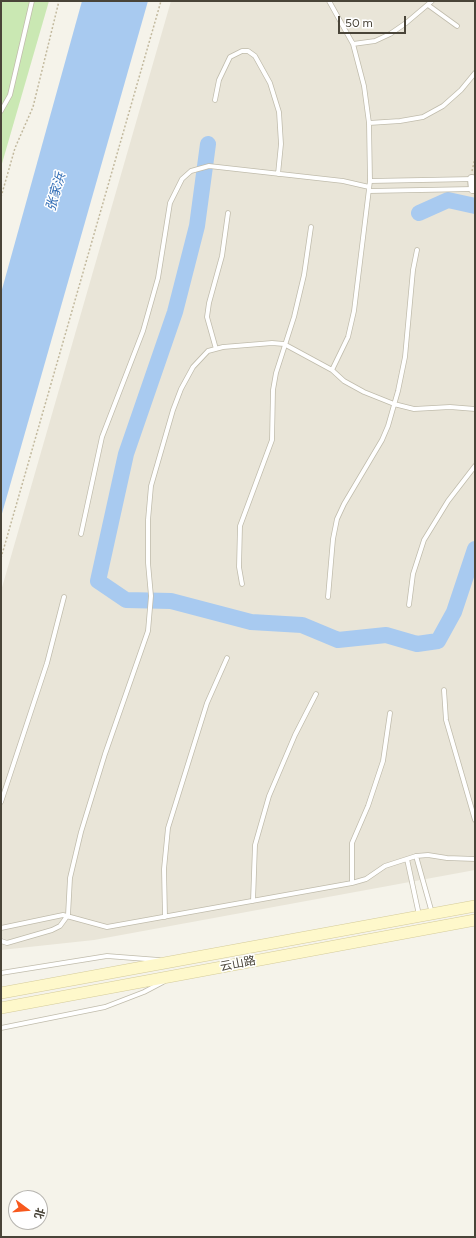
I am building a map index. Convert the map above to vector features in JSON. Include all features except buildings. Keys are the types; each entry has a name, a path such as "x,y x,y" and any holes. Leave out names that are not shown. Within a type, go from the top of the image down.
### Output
{"main road":[{"name":"云山路","path":"1,993 475,906"},
{"name":"云山路","path":"1,1008 475,920"}],"street":[{"path":"474,179 474,189"}],"lane":[{"path":"1,111 10,95 32,1"},
{"path":"329,1 353,44 364,86 369,123 370,181 354,311 348,337 332,370"},
{"path":"353,44 375,41 390,34 432,1"},
{"path":"428,5 457,26"},
{"path":"215,100 219,80 230,57 242,51 248,52 255,56 270,83 279,112 281,144 278,174"},
{"path":"369,123 400,122 423,117 443,106 461,90 475,73"},
{"path":"81,534 102,437 144,331 154,296 170,203 175,190 182,179 191,171 209,166 344,181 369,189 474,189"},
{"path":"370,181 474,179"},
{"path":"216,349 207,317 209,303 222,256 228,213"},
{"path":"242,584 239,567 240,526 272,440 273,390 276,373 284,344 290,332 300,293 311,227"},
{"path":"328,597 333,539 337,519 344,504 382,440 394,404 405,357 413,270 417,250"},
{"path":"1,941 7,943 52,930 60,926 68,915 70,878 82,832 105,754 149,625 151,596 148,563 148,520 151,486 173,410 181,389 193,367 208,351 238,345 272,343 284,344 332,370 344,381 364,392 394,404 414,409 450,407 475,409"},
{"path":"409,605 413,574 424,540 448,502 475,466"},
{"path":"1,802 47,663 64,597"},
{"path":"165,916 164,869 168,828 207,703 227,658"},
{"path":"444,690 446,720 475,820"},
{"path":"253,901 255,845 269,796 295,735 316,694"},
{"path":"352,883 352,843 368,806 383,761 390,713"},
{"path":"1,928 68,915 85,922 107,928 165,916 352,883 366,879 386,866 416,856 428,855 447,858 475,859"},
{"path":"416,856 432,913"},
{"path":"407,859 419,916"},
{"path":"1,973 106,956 173,961"},
{"path":"1,1028 106,1007 144,992 175,976"}],"path":[{"path":"1,197 16,148 33,107 59,1"},
{"path":"1,558 161,1"},
{"path":"474,179 475,158"}],"shaded area":[{"path":"171,1 475,1 475,870 94,940 1,950 1,591"}],"green space":[{"path":"1,1 49,1 1,167"}],"water":[{"name":"张家浜","path":"82,1 148,1 1,517 1,293"}],"waterway":[{"path":"208,144 197,226 175,312 126,454 98,581 126,600 171,601 251,622 302,625 338,640 386,635 417,644 438,641 454,612 475,549"},
{"path":"419,213 448,200 475,206"}]}
